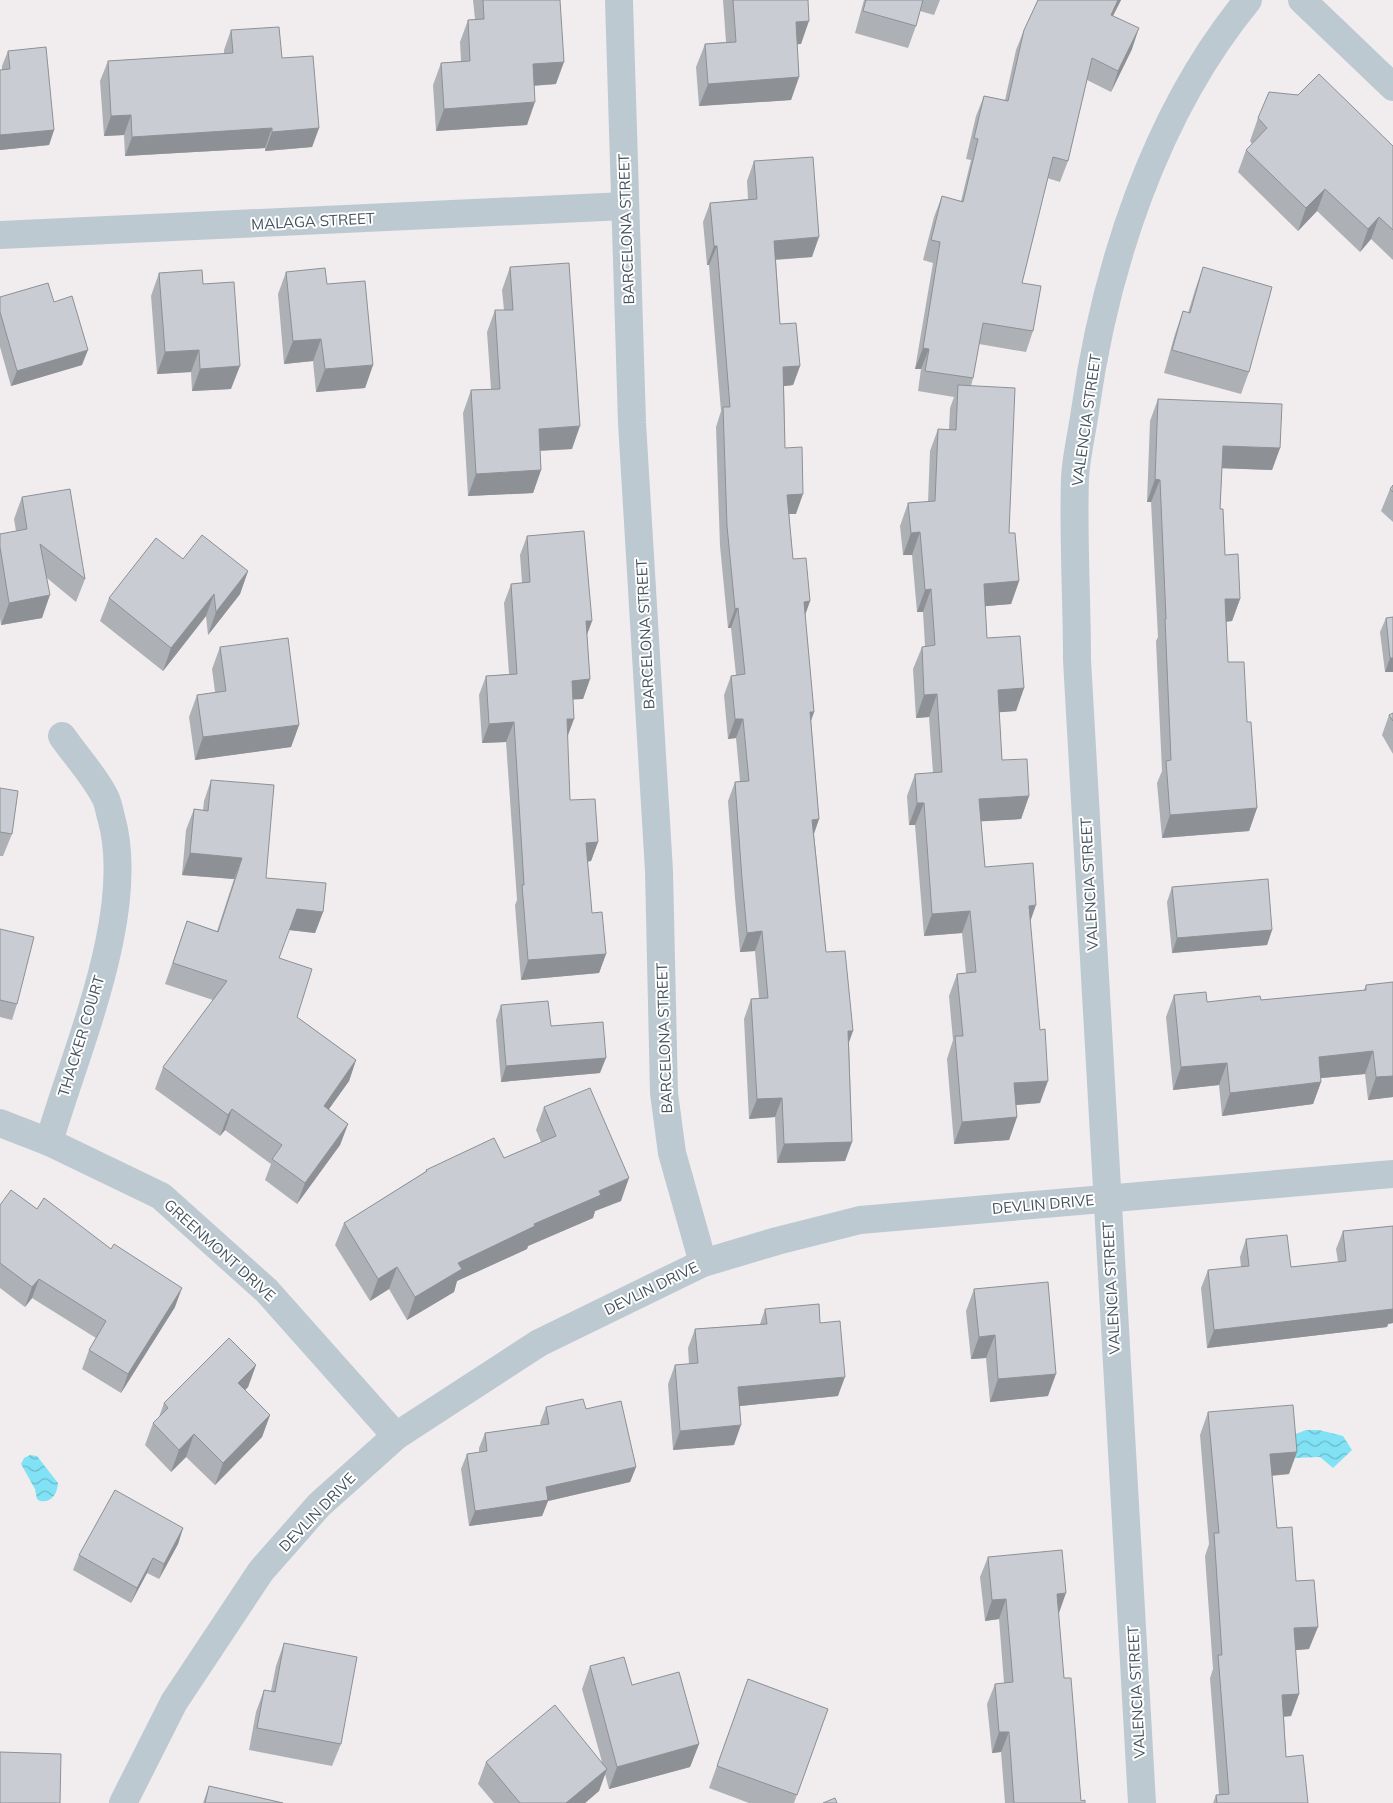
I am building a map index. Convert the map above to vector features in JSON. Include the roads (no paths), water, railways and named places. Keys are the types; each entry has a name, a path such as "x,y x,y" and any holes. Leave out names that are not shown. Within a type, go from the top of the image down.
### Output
{"street":[{"name":"BARCELONA STREET","path":"619,0 632,423 659,872 664,1092 672,1153 703,1263"},
{"name":"VALENCIA STREET","path":"1142,1803 1106,1199 1077,660 1075,477 1091,370 1118,254 1143,185 1153,159 1198,72 1233,18 1248,0"},
{"path":"1302,0 1393,87"},
{"name":"MALAGA STREET","path":"0,235 625,206"},
{"name":"THACKER COURT","path":"49,1142 66,1083 95,1002 115,906 118,840 105,795 62,736"},
{"name":"GREENMONT DRIVE","path":"0,1124 49,1142 161,1196 267,1291 396,1436"},
{"name":"DEVLIN DRIVE","path":"124,1803 174,1702 261,1571 319,1505 396,1436 539,1343 703,1263 777,1241 860,1220 1393,1174"}],"water":[{"path":"1306,1430 1319,1430 1343,1436 1352,1450 1333,1468 1320,1457 1292,1458 1289,1437"},
{"path":"30,1455 37,1456 58,1483 55,1494 48,1501 37,1499 35,1489 21,1464 24,1458"}]}
